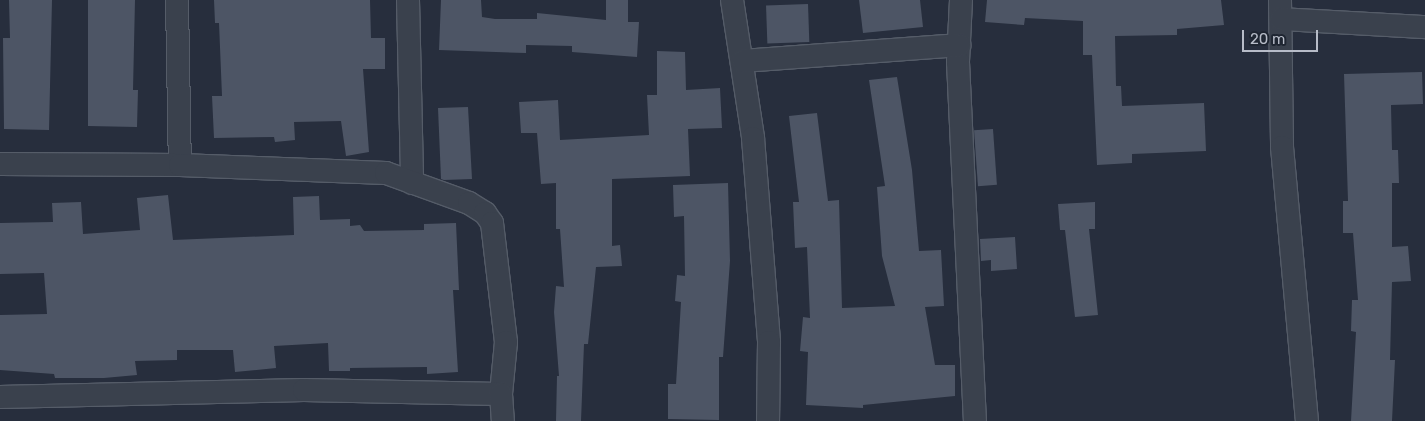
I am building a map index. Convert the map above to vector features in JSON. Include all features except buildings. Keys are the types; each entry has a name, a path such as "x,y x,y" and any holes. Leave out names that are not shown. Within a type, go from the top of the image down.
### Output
{"street":[{"path":"177,0 180,165"},
{"path":"408,0 412,183"},
{"path":"732,0 754,138 769,342 768,421"},
{"path":"961,0 959,45 975,421"},
{"path":"1307,421 1282,147 1280,9 1425,27"},
{"path":"743,61 959,45"},
{"path":"0,164 180,165 386,173 468,203 485,213 492,223 506,342 502,394 503,421"},
{"path":"0,397 304,390 502,394"}]}
